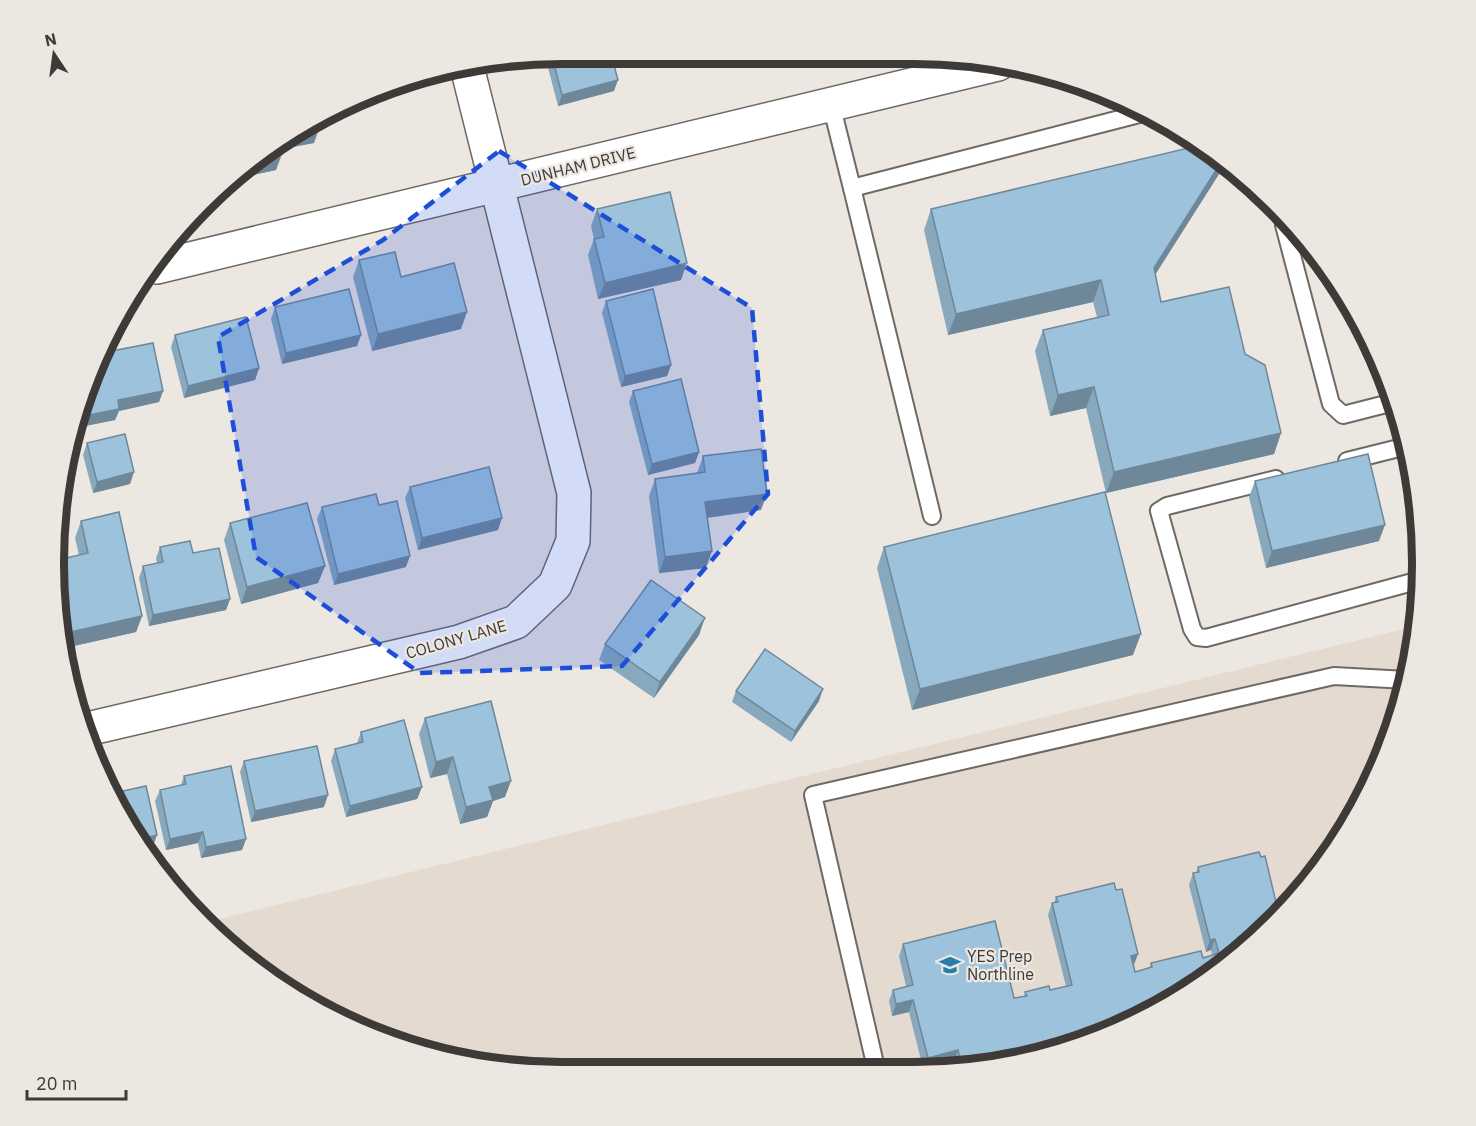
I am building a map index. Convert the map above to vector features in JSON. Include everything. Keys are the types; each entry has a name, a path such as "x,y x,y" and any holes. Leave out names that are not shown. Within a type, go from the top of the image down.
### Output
{"street":[{"name":"DUNHAM DRIVE","path":"164,265 977,69"},
{"name":"COLONY LANE","path":"93,728 459,642 516,622 555,585 573,541 574,493 469,74"}],"lane":[{"path":"831,104 932,516"},
{"path":"852,188 1132,116"},
{"path":"1286,232 1331,404 1343,415 1385,404"},
{"path":"1334,464 1398,448"},
{"path":"1289,475 1167,506 1159,511 1192,629 1197,637 1206,638 1411,582"},
{"path":"875,1062 813,795 1334,676 1398,679"}],"highlighted area":[{"path":"499,151 752,308 768,494 622,666 420,673 256,557 218,337 383,240"}],"shaded area":[{"path":"1407,628 1395,692 1374,754 1345,812 1288,892 1242,938 1162,995 1134,1009 1037,1046 978,1057 913,1062 563,1062 498,1057 434,1045 372,1024 343,1010 286,977 234,938 216,920"}],"building":[{"path":"614,64 618,80 562,95 554,65"},
{"path":"1188,148 1217,169 1154,268 1161,302 1229,287 1245,354 1265,365 1281,433 1114,472 1094,387 1058,395 1043,330 1109,315 1101,280 956,314 931,209"},
{"path":"670,192 687,263 605,283 594,239 604,237 597,209"},
{"path":"395,252 401,277 454,263 467,312 378,334 359,260"},
{"path":"349,289 361,335 286,353 275,307"},
{"path":"653,289 671,365 625,376 606,301"},
{"path":"246,317 259,368 188,386 175,335"},
{"path":"153,343 163,391 118,400 119,409 89,415 102,372 112,351"},
{"path":"681,379 699,452 652,464 633,391"},
{"path":"125,434 134,472 97,482 87,443"},
{"path":"761,449 767,494 705,502 712,551 665,557 655,479 705,472 703,456"},
{"path":"1368,454 1385,525 1272,551 1255,481"},
{"path":"489,467 502,518 422,538 410,487"},
{"path":"1105,492 1141,634 920,689 884,547"},
{"path":"376,494 379,505 397,501 410,556 338,574 322,507"},
{"path":"307,503 325,566 247,587 230,523"},
{"path":"119,512 142,616 70,632 64,558 88,553 81,521"},
{"path":"190,541 193,553 219,548 230,599 153,615 143,566 163,562 160,547"},
{"path":"651,580 705,618 660,682 605,644"},
{"path":"765,649 823,689 795,731 736,691"},
{"path":"491,701 511,781 489,787 493,800 466,807 453,757 436,762 425,718"},
{"path":"404,720 422,787 350,806 335,749 363,742 361,732"},
{"path":"317,746 328,795 255,811 244,761"},
{"path":"231,766 246,839 206,847 203,832 170,839 160,790 186,784 184,776"},
{"path":"146,786 157,835 147,837 120,792"},
{"name":"YES Prep Northline","path":"1259,852 1261,857 1265,856 1276,904 1242,938 1190,977 1162,995 1104,1024 1042,1045 1010,1052 960,1059 958,1050 928,1058 913,1000 896,1004 893,990 913,985 903,944 995,921 1014,998 1027,996 1025,992 1049,986 1050,990 1072,985 1052,903 1058,902 1056,897 1114,883 1116,890 1122,889 1138,954 1131,956 1135,972 1152,967 1151,963 1201,951 1203,958 1219,953 1215,939 1210,940 1193,873 1199,872 1198,867"}],"place":[{"name":"YES Prep Northline","path":"950,965"}]}
